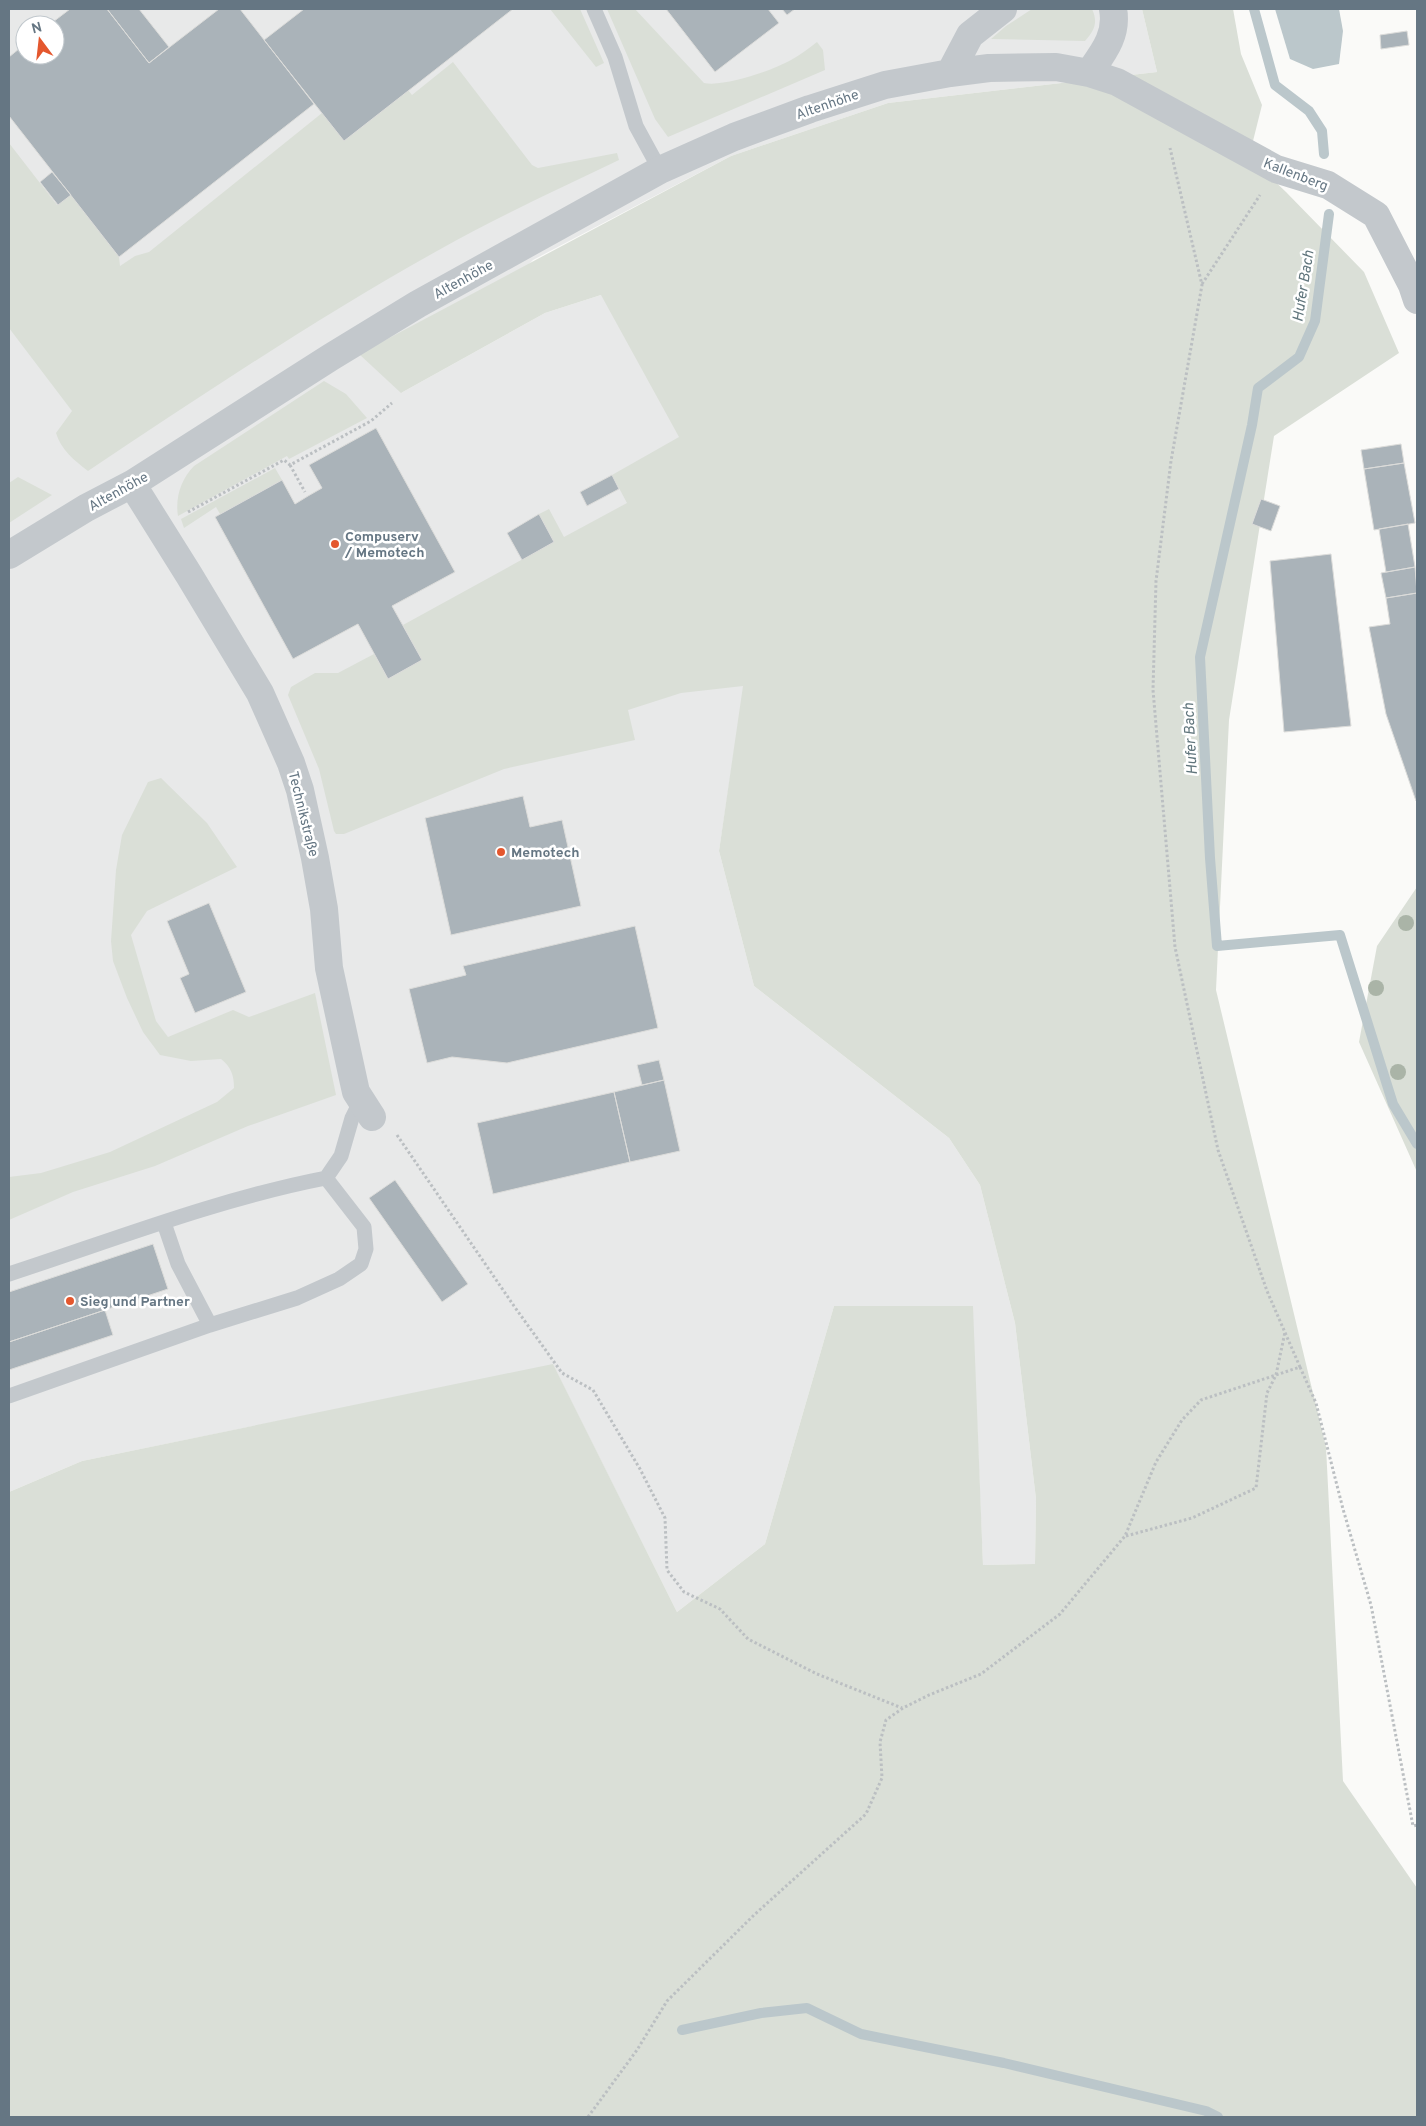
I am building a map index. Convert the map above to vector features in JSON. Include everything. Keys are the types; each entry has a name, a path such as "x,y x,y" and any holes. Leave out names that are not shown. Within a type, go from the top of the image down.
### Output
{"street":[{"path":"950,73 970,35 1002,9"},
{"path":"1089,73 1105,50 1113,33 1115,21 1113,9"},
{"name":"Altenhöhe","path":"9,555 86,508 132,484 331,356 418,304 660,170 734,137 810,109 885,85 989,68 1056,67 1089,73 1117,82 1159,104"},
{"name":"Kallenberg","path":"1159,104 1276,169 1328,184 1376,215 1412,285 1417,300"},
{"name":"Technikstraße","path":"132,484 260,694 291,763 300,790 315,858 324,908 329,968 354,1084 366,1109"}],"lane":[{"path":"594,9 615,57 636,126 660,170"},
{"path":"9,1274 284,1186 326,1178 341,1156 352,1118 366,1109"},
{"path":"9,1396 210,1325 297,1298 339,1279 361,1264 366,1249 364,1227 326,1178"},
{"path":"164,1223 178,1264 210,1325"}],"path":[{"path":"1159,104 1202,284"},
{"path":"1276,169 1202,284 1171,461 1156,581 1153,690 1175,947 1218,1150 1267,1291 1316,1403 1343,1509 1371,1605 1413,1826 1417,1825"},
{"path":"290,465 371,421 392,403"},
{"path":"160,528 284,460 290,465 305,492"},
{"path":"366,1109 398,1136 562,1373 594,1390 640,1469 665,1518 667,1570 684,1592 720,1609 748,1639 817,1674 902,1708"},
{"path":"1126,1536 1192,1518 1256,1488 1266,1393 1276,1375 1285,1332"},
{"path":"588,2117 637,2050 667,2001 754,1915 866,1814 882,1778 880,1742 886,1720 902,1708 981,1674 1060,1614 1126,1536 1156,1462 1182,1420 1201,1400 1300,1366"}],"shaded area":[{"path":"9,9 1142,9 1157,72 888,103 731,156 533,260 401,393 545,313 601,295 678,276 744,686 719,851 754,986 949,1138 980,1185 1015,1323 1036,1499 1035,1564 983,1565 972,1306 834,1306 765,1544 677,1612 553,1365 82,1461 9,1492"},
{"path":"550,9 580,9 604,63 596,67"},
{"path":"607,9 635,9 704,83 724,83 772,69 801,54 817,42 823,50 825,70 668,137 655,119"},
{"path":"1032,9 1092,9 1095,22 1091,33 1085,41 991,39 1006,26"},
{"path":"1142,9 1233,9 1241,54 1262,105 1249,157 1364,272 1399,353 1274,436 1229,720 1216,990 1326,1447 1343,1781 1417,1888 1417,2117 9,2117 9,1492 82,1461 553,1364 677,1612 765,1544 834,1306 973,1306 983,1565 1035,1564 1036,1499 1015,1323 980,1185 949,1138 754,986 719,851 743,686 681,693 628,710 635,740 504,769 344,834 336,834 334,831 319,769 288,695 291,687 315,673 338,673 374,654 388,679 422,660 403,625 554,542 539,514 549,509 564,537 627,503 612,475 679,437 601,295 545,313 401,393 359,354 731,156 888,103 1157,72"},
{"path":"1275,9 1339,9 1343,31 1339,64 1313,69 1290,59"},
{"path":"453,62 532,165 538,168 617,153 619,160 482,227 392,277 260,358 88,471 73,459 61,445 56,433 72,411 9,328 9,143 57,205 71,195 119,257 120,266 135,256 149,252 322,113 344,141 408,90 412,95"},
{"path":"324,381 346,394 367,418 289,459 287,456 178,516 177,502 180,489 189,471 194,466"},
{"path":"275,468 282,480 220,514 216,507 184,528 181,519"},
{"path":"18,477 52,495 9,523 9,483"},
{"path":"161,778 207,823 237,867 147,911 131,935 156,1021 168,1037 233,1010 249,1017 315,993 336,1095 248,1126 155,1166 73,1192 9,1220 9,1177 41,1173 110,1152 217,1102 234,1088 231,1072 221,1059 191,1061 160,1055 143,1032 127,998 113,961 111,941 116,870 122,835 148,782"},
{"path":"1417,887 1417,1172 1359,1042 1377,946"}],"building":[{"path":"70,9 107,9 149,63 219,9 240,9 314,104 119,257 9,116 9,57 15,52 15,65 65,65 65,15 62,15"},
{"path":"107,9 139,9 169,47 149,63"},
{"path":"304,9 513,9 344,141 264,40"},
{"path":"666,9 768,9 779,23 715,72"},
{"path":"782,9 795,9 787,15"},
{"path":"1407,31 1409,45 1381,49 1380,35"},
{"path":"52,172 71,195 58,205 40,182"},
{"name":"Compuserv / Memotech","path":"376,428 455,572 392,606 422,660 388,679 358,624 293,659 215,517 282,480 295,504 322,488 309,465"},
{"path":"1401,444 1404,463 1364,469 1361,450"},
{"path":"1404,463 1415,523 1374,530 1364,469"},
{"path":"612,475 619,489 587,506 580,492"},
{"path":"1261,499 1280,506 1271,531 1252,524"},
{"path":"539,514 554,542 522,560 507,533"},
{"path":"1408,524 1415,567 1386,572 1379,529"},
{"path":"1331,554 1351,726 1284,732 1270,561"},
{"path":"1415,567 1417,593 1386,598 1381,573"},
{"path":"1417,593 1416,801 1386,714 1369,627 1390,624 1386,598"},
{"name":"Memotech","path":"523,796 530,827 562,820 581,906 451,935 425,818"},
{"path":"209,903 246,992 195,1013 180,978 189,974 167,921"},
{"path":"635,926 658,1028 507,1063 452,1057 427,1063 409,989 466,975 463,966"},
{"path":"659,1060 664,1080 642,1085 637,1065"},
{"path":"664,1080 680,1151 630,1162 614,1092"},
{"path":"614,1092 630,1162 493,1194 477,1123"},
{"path":"395,1180 468,1284 442,1302 369,1198"},
{"name":"Sieg und Partner","path":"153,1244 168,1289 9,1342 9,1292"},
{"path":"105,1310 113,1335 9,1370 9,1342"}],"waterway":[{"name":"Hufer Bach","path":"1254,9 1275,85 1309,111 1322,131 1324,154"},
{"name":"Hufer Bach","path":"1329,214 1315,321 1299,357 1258,388 1252,425 1200,657 1210,858 1217,946 1340,935 1393,1104 1417,1144"},
{"path":"682,2030 761,2013 807,2008 861,2034 1004,2063 1206,2111 1218,2117"}],"place":[{"name":"Compuserv / Memotech","path":"335,544"},
{"name":"Memotech","path":"501,852"},
{"name":"Sieg und Partner","path":"70,1301"}]}
